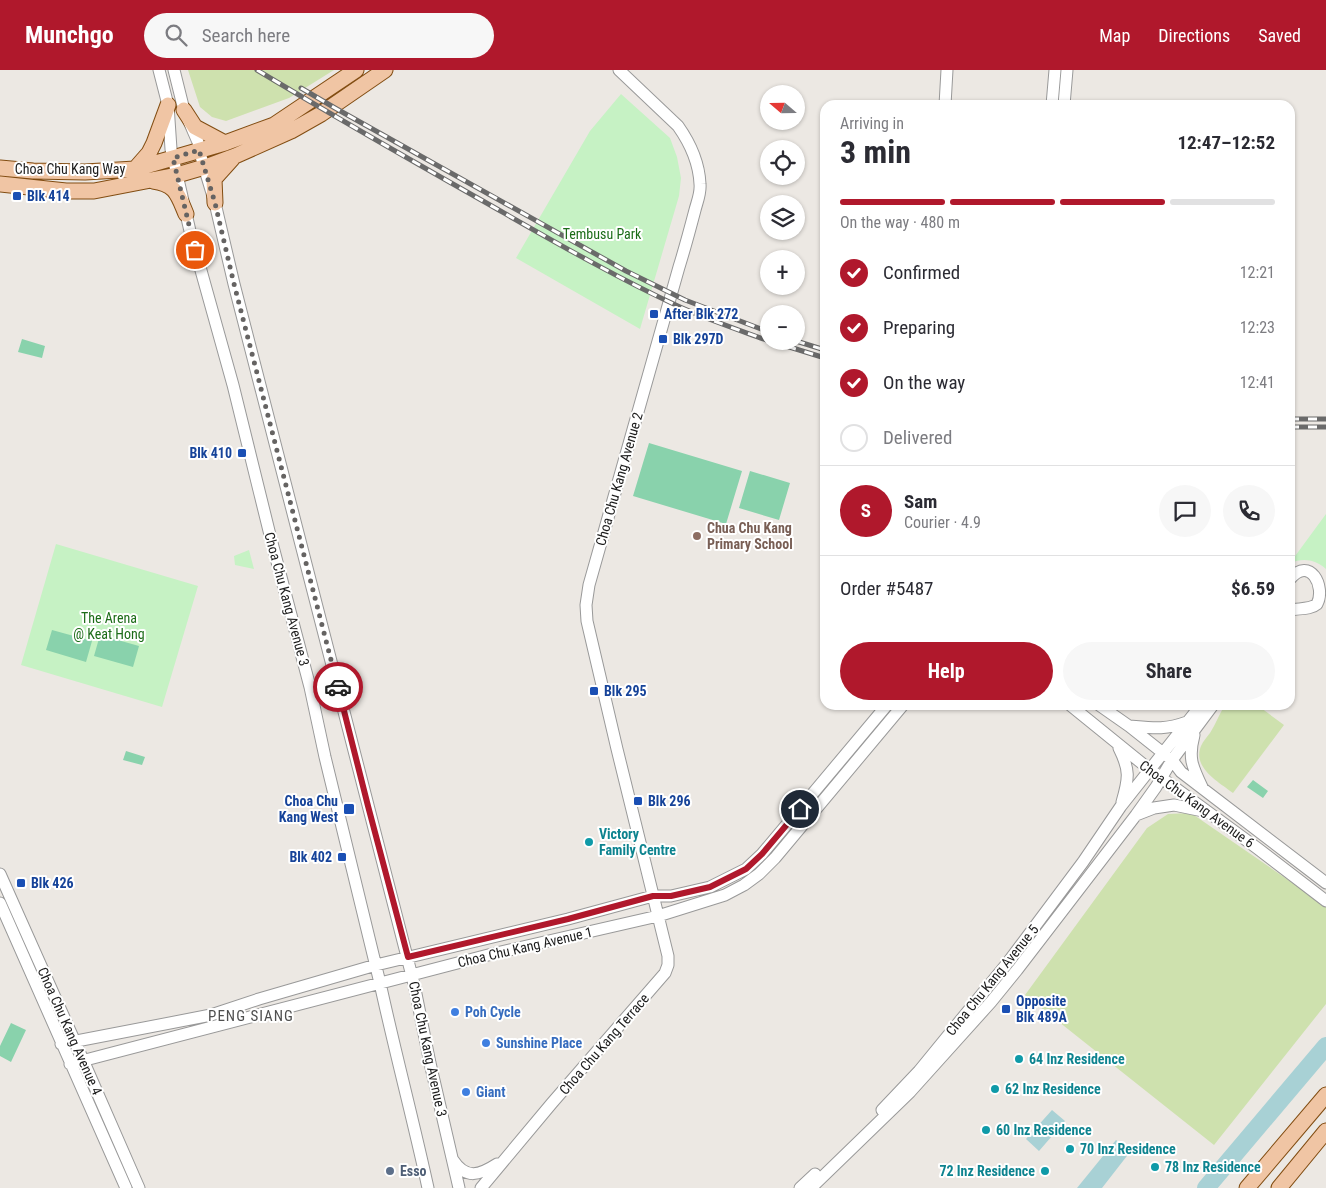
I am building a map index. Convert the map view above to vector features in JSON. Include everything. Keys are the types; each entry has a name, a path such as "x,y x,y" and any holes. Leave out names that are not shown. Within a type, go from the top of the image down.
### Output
{"main road":[{"name":"Choa Chu Kang Way","path":"0,168 33,172 135,169 274,125 356,70"},
{"name":"Choa Chu Kang Way","path":"0,184 66,191 94,191 177,175 235,156 299,127 322,114 385,70"},
{"path":"135,169 154,144 168,105"},
{"path":"184,110 195,127 225,142"},
{"path":"215,203 214,179 235,156"},
{"path":"149,180 164,182 176,191 186,214"},
{"path":"1247,1188 1326,1095"},
{"path":"1279,1188 1326,1131"}],"street":[{"name":"Choa Chu Kang Avenue 3","path":"159,70 168,105 171,149 186,214 310,687 428,1188"},
{"name":"Choa Chu Kang Avenue 3","path":"174,70 184,110 198,142 215,203 408,957 459,1188"},
{"name":"Choa Chu Kang Avenue 2","path":"619,70 678,126 693,152 699,173 700,185 689,234 589,585 586,605 587,621 658,916"},
{"path":"945,100 947,70"},
{"path":"1052,100 1054,70"},
{"path":"1064,100 1066,70"},
{"path":"1295,574 1302,570 1316,573 1320,577 1324,590 1317,604 1305,609 1295,609"},
{"name":"Choa Chu Kang Avenue 1","path":"62,1044 211,1015 376,965 568,919 653,896 671,896 710,887 746,869 762,854 883,710"},
{"name":"Choa Chu Kang Avenue 1","path":"70,1064 380,983 658,916 725,895 759,874 775,858 899,710"},
{"name":"Choa Chu Kang Avenue 6","path":"1076,710 1150,770 1326,900"},
{"name":"Choa Chu Kang Avenue 6","path":"1105,710 1167,756 1180,772 1326,883"},
{"path":"1199,710 1192,726 1190,750 1203,790"},
{"path":"1167,756 1208,710"},
{"path":"1129,726 1158,729 1192,726"},
{"path":"1117,744 1128,773 1121,806"},
{"name":"Choa Chu Kang Avenue 5","path":"811,1188 910,1092 1047,912 1121,806 1150,770 1167,756"},
{"name":"Choa Chu Kang Avenue 5","path":"800,1188 871,1122 919,1071 991,1002 1136,815 1161,778 1167,756"},
{"path":"1136,815 1154,808 1174,805 1207,812"},
{"name":"Choa Chu Kang Avenue 4","path":"0,874 139,1188"},
{"name":"Choa Chu Kang Avenue 4","path":"0,902 126,1188"},
{"name":"Choa Chu Kang Terrace","path":"481,1188 665,973 668,965 668,956 658,916"},
{"name":"Choa Chu Kang Terrace","path":"452,1159 462,1170 473,1174 482,1173 505,1159"}],"green space":[{"path":"188,70 334,70 289,98 226,121 212,117 200,107"},
{"name":"Tembusu Park","path":"621,94 670,138 677,157 681,178 679,196 640,329 516,258 590,131"},
{"path":"22,339 45,346 42,358 18,352"},
{"path":"649,443 742,471 726,524 633,496"},
{"path":"750,471 790,483 779,520 739,508"},
{"path":"1326,514 1326,569 1318,563 1309,560 1295,562 1295,556"},
{"name":"The Arena @ Keat Hong","path":"56,544 198,586 162,707 21,665"},
{"path":"249,550 254,569 235,565 234,556"},
{"path":"52,630 92,641 86,662 46,650"},
{"path":"100,635 139,646 133,667 94,656"},
{"path":"1222,710 1264,710 1284,725 1233,793 1208,774 1200,761 1199,754 1202,744"},
{"path":"126,751 145,757 142,765 123,760"},
{"path":"1253,780 1268,791 1263,798 1247,787"},
{"path":"1191,813 1326,906 1326,1004 1214,1145 1025,995 1147,828 1168,814"},
{"path":"11,1023 26,1030 11,1062 0,1056 0,1046"}],"water":[{"path":"1052,1110 1065,1121 1039,1151 1026,1139"},
{"path":"1116,1140 1130,1152 1102,1188 1077,1188"}],"waterway":[{"path":"1206,1188 1326,1046"}],"railway":[{"path":"257,70 398,153 605,270 680,307 760,338"},
{"path":"301,88 626,271 685,300 760,329"},
{"path":"805,344 820,348"},
{"path":"799,350 820,356"},
{"path":"1295,419 1326,419"},
{"path":"1295,427 1326,427"}],"way so far":[{"path":"195,250 173,158 199,150 215,203 234,284 338,687"}],"place":[{"name":"Blk 414","path":"17,196"},
{"name":"After Blk 272","path":"654,314"},
{"name":"Blk 297D","path":"663,339"},
{"name":"Blk 410","path":"242,453"},
{"name":"Chua Chu Kang Primary School","path":"697,536"},
{"name":"Blk 295","path":"594,691"},
{"name":"Blk 296","path":"638,801"},
{"name":"Choa Chu Kang West","path":"349,809"},
{"name":"Victory Family Centre","path":"589,842"},
{"name":"Blk 402","path":"342,857"},
{"name":"Blk 426","path":"21,883"},
{"name":"Opposite Blk 489A","path":"1006,1009"},
{"name":"Poh Cycle","path":"455,1012"},
{"name":"Sunshine Place","path":"486,1043"},
{"name":"64 Inz Residence","path":"1019,1059"},
{"name":"62 Inz Residence","path":"995,1089"},
{"name":"Giant","path":"466,1092"},
{"name":"60 Inz Residence","path":"986,1130"},
{"name":"70 Inz Residence","path":"1070,1149"},
{"name":"78 Inz Residence","path":"1155,1167"},
{"name":"Esso","path":"390,1171"},
{"name":"72 Inz Residence","path":"1045,1171"}],"district":[{"name":"PENG SIANG","path":"251,1016"}],"route":[{"path":"338,687 408,957 568,919 653,896 671,896 710,887 746,869 762,854 800,809"}]}
